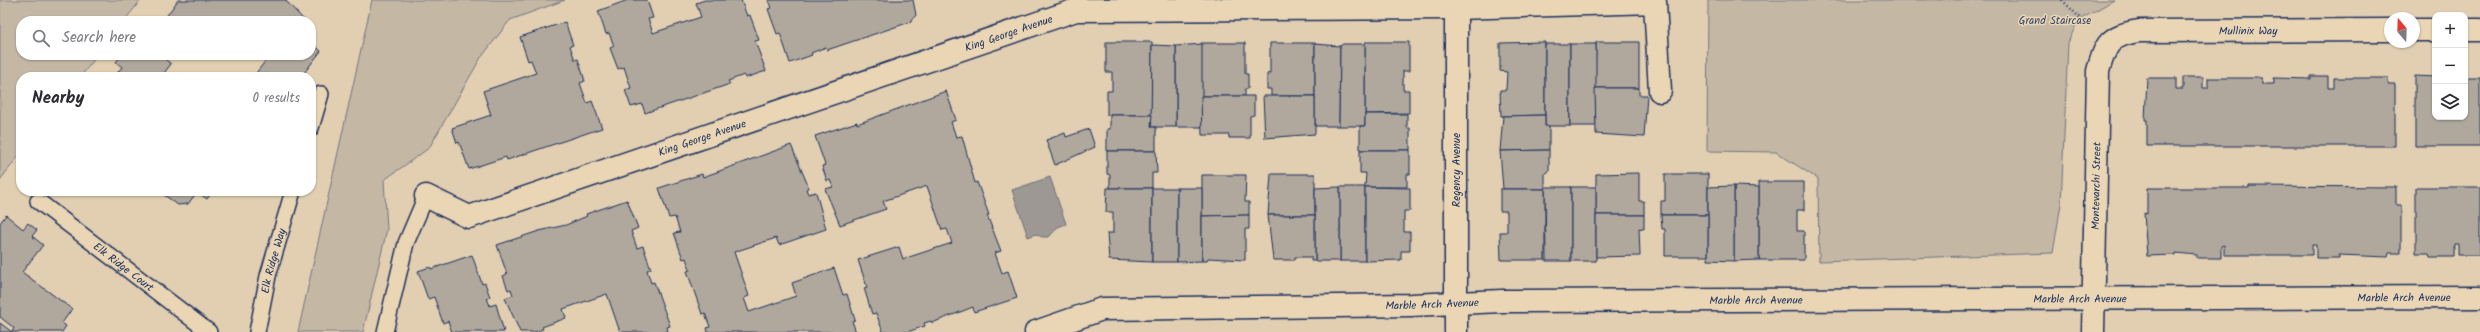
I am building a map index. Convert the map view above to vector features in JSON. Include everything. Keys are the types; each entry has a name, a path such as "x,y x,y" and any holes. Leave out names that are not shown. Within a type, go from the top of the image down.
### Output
{"street":[{"name":"King George Avenue","path":"426,196 469,217 1076,10 1456,8 1655,2 1660,91"},
{"name":"Regency Avenue","path":"1456,8 1456,332"},
{"name":"Mullinix Way","path":"2109,42 2121,34 2139,31 2384,30"},
{"path":"2420,30 2432,30"},
{"path":"2468,30 2480,30"},
{"name":"Montevarchi Street","path":"2093,332 2092,300 2098,71 2103,52 2109,42"},
{"name":"Marble Arch Avenue","path":"1036,332 1102,309 1456,304 1502,301 2092,300 2480,297"}],"lane":[{"path":"316,111 321,94"},
{"name":"Elk Ridge Way","path":"258,332 268,276 292,196"},
{"path":"385,332 406,243 426,196"},
{"name":"Elk Ridge Court","path":"38,201 209,332"}],"path":[{"path":"2062,0 2081,19"}],"green space":[{"path":"0,0 141,0 128,16 16,16 16,60 94,60 84,72 16,72 16,159 0,180"},
{"path":"372,0 565,0 510,20 480,59 429,148 384,180 387,229 363,332 298,332"},
{"name":"Grand Staircase","path":"1708,0 2114,0 2081,19 2075,27 2068,43 2061,204 2053,253 1819,261 1818,179 1776,152 1707,151"}],"shaded area":[{"path":"1050,177 1066,224 1058,227 1049,237 1042,237 1036,234 1028,237 1012,190"}],"building":[{"path":"178,0 285,0 300,16 167,16"},
{"path":"628,0 647,0 653,18 648,19 653,33 701,17 696,3 705,0 741,0 747,16 750,15 759,40 755,41 766,71 745,78 744,75 728,81 730,84 645,113 642,104 631,107 625,90 631,88 624,67 618,69 610,48 614,46 609,33 606,34 598,11"},
{"path":"768,0 913,0 916,15 910,22 827,50 826,47 811,53 812,55 790,63 780,33 777,34 768,9 771,8"},
{"path":"565,22 573,45 570,46 575,60 578,59 585,81 580,83 587,103 592,101 602,128 507,160 506,157 469,169 452,128 491,115 483,91 536,73 531,60 528,61 520,37"},
{"path":"1106,42 1152,42 1152,115 1107,115 1107,91 1112,91 1112,72 1106,72"},
{"path":"1365,42 1409,42 1409,71 1403,71 1403,90 1409,90 1409,113 1365,114"},
{"path":"1545,42 1545,115 1501,116 1500,90 1506,90 1507,72 1500,71 1500,43"},
{"path":"1596,42 1639,42 1639,88 1595,88"},
{"path":"1201,43 1245,43 1245,74 1248,74 1248,89 1245,89 1245,96 1201,96"},
{"path":"1270,43 1315,43 1315,96 1271,96 1271,89 1267,89 1267,74 1270,73"},
{"path":"1202,44 1202,127 1176,127 1176,46"},
{"path":"1315,44 1340,46 1339,126 1315,126"},
{"path":"1343,44 1365,44 1365,126 1339,126 1340,46"},
{"path":"1545,44 1570,44 1570,126 1545,126"},
{"path":"1570,44 1596,44 1596,126 1570,126"},
{"path":"1152,45 1176,46 1176,127 1151,127"},
{"path":"316,46 321,51 316,58"},
{"path":"118,60 166,60 171,64 165,72 118,72 122,67 116,62"},
{"path":"266,60 314,60 305,72 257,72"},
{"path":"2311,76 2328,76 2328,88 2334,88 2334,78 2388,78 2388,84 2395,84 2395,146 2147,146 2147,120 2145,120 2147,78 2176,78 2176,89 2183,89 2183,77 2203,77 2203,88 2208,88 2208,78 2262,78 2262,84 2274,84 2274,78 2311,79"},
{"path":"2415,76 2432,77 2432,120 2468,120 2468,78 2480,78 2480,146 2415,146"},
{"path":"1595,88 1639,88 1639,95 1647,95 1644,137 1596,134"},
{"path":"946,91 956,120 951,122 956,137 962,136 975,183 977,182 989,215 987,215 1001,251 995,253 1002,273 1008,271 1017,298 974,312 973,307 932,323 931,321 924,323 925,326 907,332 883,332 876,313 872,314 864,288 867,287 858,260 899,247 903,259 952,243 947,229 942,230 927,186 883,201 886,209 840,225 825,189 833,187 830,180 827,181 822,166 825,165 815,136 857,122 857,124"},
{"path":"1201,96 1254,96 1254,115 1250,116 1250,138 1229,138 1229,135 1202,135"},
{"path":"1263,96 1315,96 1315,134 1265,138"},
{"path":"1365,114 1407,114 1407,128 1410,128 1410,150 1360,150 1360,126 1365,126"},
{"path":"1110,115 1152,115 1151,127 1156,127 1156,151 1107,151 1107,129 1110,129"},
{"path":"1545,115 1545,126 1549,126 1549,150 1500,151 1503,116"},
{"path":"1089,129 1095,147 1055,165 1046,140 1065,133 1066,137"},
{"path":"791,145 809,188 806,189 808,194 816,192 826,229 779,245 776,238 734,252 749,296 744,298 749,312 796,296 792,283 834,268 843,295 847,294 855,320 852,321 856,332 708,332 707,328 710,327 705,313 702,314 687,271 690,270 686,258 683,259 674,233 680,232 675,217 669,218 659,188 702,174 703,177"},
{"path":"1360,150 1410,150 1410,174 1407,174 1407,187 1365,187 1366,173 1360,173"},
{"path":"1549,150 1549,172 1545,173 1545,189 1503,189 1500,151"},
{"path":"1107,151 1156,151 1157,173 1152,173 1152,188 1110,188 1110,175 1107,174"},
{"path":"1639,173 1639,201 1644,201 1644,215 1596,215 1596,174"},
{"path":"1271,174 1315,174 1315,215 1268,215"},
{"path":"1665,174 1708,174 1708,215 1661,215 1661,201 1665,201"},
{"path":"1202,175 1246,175 1245,202 1249,202 1249,215 1202,216"},
{"path":"1759,182 1804,182 1804,210 1797,210 1797,231 1804,231 1804,260 1759,260"},
{"path":"1734,186 1759,187 1759,260 1734,261"},
{"path":"1734,186 1734,261 1708,260 1708,187"},
{"path":"2249,186 2396,187 2396,205 2401,205 2401,253 2389,253 2388,257 2339,255 2339,258 2316,258 2316,245 2312,245 2312,255 2224,255 2224,245 2221,246 2221,258 2197,258 2197,255 2176,253 2176,255 2147,256 2144,213 2147,214 2147,188 2249,188"},
{"path":"1340,187 1365,187 1365,261 1340,261"},
{"path":"1340,187 1340,261 1315,261 1315,188"},
{"path":"1365,187 1410,188 1410,211 1404,211 1404,232 1410,232 1410,251 1401,251 1401,260 1365,261"},
{"path":"1545,187 1571,187 1571,261 1546,261"},
{"path":"1571,187 1596,187 1596,261 1571,261"},
{"path":"2416,187 2480,187 2480,255 2458,255 2458,244 2454,244 2454,257 2430,257 2429,253 2416,253"},
{"path":"1107,188 1152,188 1152,262 1109,260 1107,233 1113,233 1113,212 1106,212"},
{"path":"1152,188 1177,188 1177,262 1152,262"},
{"path":"1177,188 1202,188 1202,261 1177,262"},
{"path":"1500,189 1545,189 1545,260 1501,260 1500,232 1507,232 1507,211 1500,211"},
{"path":"166,196 194,196 188,204 178,205"},
{"path":"627,200 638,228 631,231 637,248 643,246 651,269 647,270 651,283 654,282 670,326 667,327 668,332 620,332 607,294 563,309 566,318 542,327 543,329 534,332 520,332 505,298 513,295 511,289 508,290 503,276 507,274 497,245 539,231 566,225 587,216 586,214"},
{"path":"6,215 23,229 28,223 37,230 32,236 43,245 22,272 72,309 62,323 66,326 62,332 12,332 14,328 0,317 0,223"},
{"path":"1249,215 1249,229 1245,229 1245,260 1208,258 1207,261 1202,261 1202,216"},
{"path":"1268,215 1315,215 1315,261 1311,261 1311,257 1295,257 1295,260 1273,260"},
{"path":"1596,215 1644,215 1644,229 1639,228 1640,256 1596,257"},
{"path":"1661,215 1708,215 1708,256 1665,256 1665,229 1662,229"},
{"path":"472,255 482,284 485,283 490,297 487,298 490,306 496,304 504,332 452,332 448,321 443,323 434,297 428,299 418,271 430,267 431,269"},
{"path":"0,323 12,332 0,332"}]}
